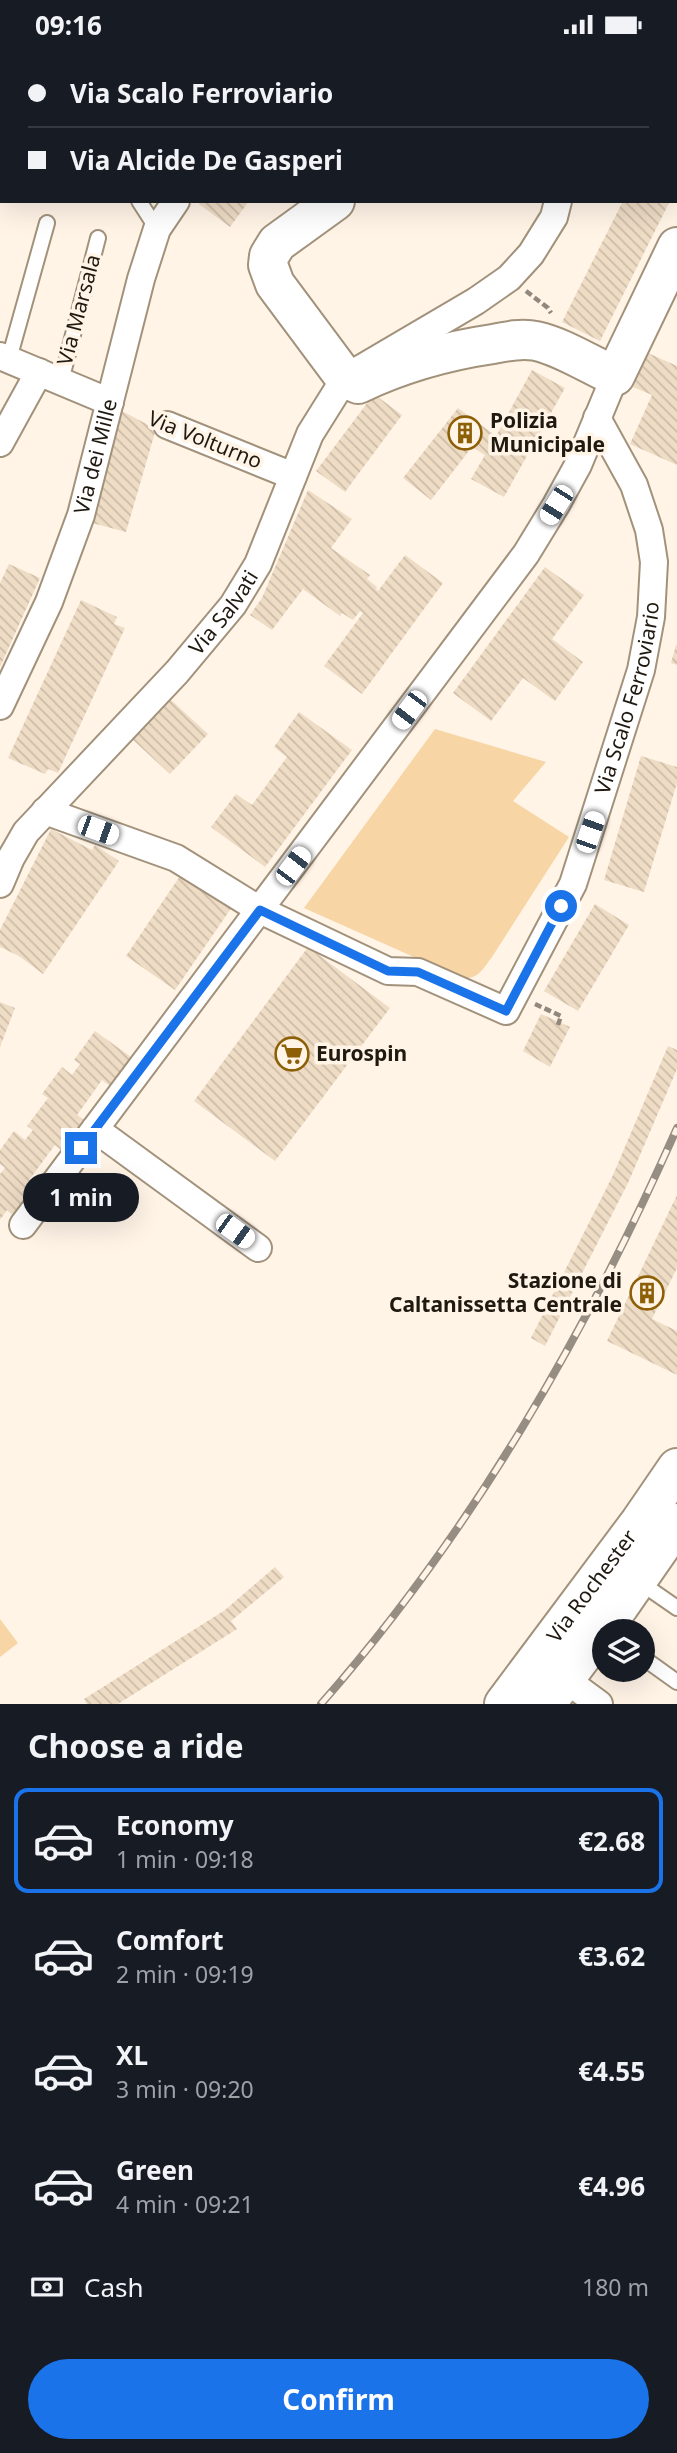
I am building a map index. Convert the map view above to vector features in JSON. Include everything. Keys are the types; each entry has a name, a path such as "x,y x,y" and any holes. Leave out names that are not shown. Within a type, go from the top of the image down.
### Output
{"street":[{"name":"Via dei Mille","path":"0,706 49,603 81,516 141,279 158,229 175,203"},
{"path":"332,203 277,243 269,256 268,265 275,284 345,378 358,384 395,367 449,351 514,340 533,340 549,345 615,376"},
{"name":"Via Salvati","path":"0,884 26,832 177,672 233,605 258,564 310,434 345,378 476,301 509,278 531,254 554,217 558,203"},
{"path":"23,1224 526,554 567,485 615,376 677,247"},
{"path":"5,357 110,402"},
{"path":"0,443 50,376"},
{"name":"Via Scalo Ferroviario","path":"511,1003 573,884 641,670 652,617 654,562 649,530 634,485 597,418"},
{"name":"Via Volturno","path":"167,425 293,477"},
{"path":"46,811 176,858 260,910 388,971 418,972 511,1003"},
{"path":"95,1129 258,1248"},
{"name":"Via Rochester","path":"504,1704 611,1607 677,1468"},
{"name":"Via Rochester","path":"556,1691 611,1607 677,1523"},
{"path":"556,1691 599,1704"}],"lane":[{"path":"140,203 158,229"},
{"path":"5,357 47,223"},
{"name":"Via Marsala","path":"50,376 98,238"},
{"path":"611,1607 677,1608"},
{"path":"655,1666 677,1682"}],"path":[{"path":"511,1003 561,1016 558,1025"}],"shaded area":[{"path":"435,729 546,762 513,801 569,837 492,957 480,973 467,978 461,978 304,908"},
{"path":"0,1619 18,1643 0,1657"}],"building":[{"path":"199,203 248,203 230,227"},
{"path":"622,203 669,203 600,341 562,322"},
{"path":"648,353 677,366 677,465 630,444 652,395 633,387"},
{"name":"Polizia Municipale","path":"532,370 565,388 504,497 471,479 485,455 472,447 431,500 403,478 458,408 496,436"},
{"path":"374,394 402,415 345,492 316,471"},
{"path":"120,410 156,429 126,532 92,523"},
{"path":"308,490 352,519 331,548 370,575 367,579 378,591 405,555 443,583 362,694 324,666 363,613 360,611 353,620 342,613 340,616 303,589 272,630 250,615 262,598"},
{"path":"9,564 40,578 0,667 0,583"},
{"path":"545,567 584,595 552,639 583,662 555,701 523,678 491,721 453,693"},
{"path":"81,600 117,617 114,624 125,628 58,773 48,769 45,774 8,758"},
{"path":"677,645 677,665 671,663"},
{"path":"170,699 208,734 170,774 132,739"},
{"path":"299,712 352,750 265,867 211,827 236,794 252,805 287,757 274,747"},
{"path":"641,756 677,767 677,783 644,892 604,880"},
{"path":"51,829 92,850 95,845 119,861 43,974 19,956 0,947 0,930"},
{"path":"182,873 232,907 175,990 126,956"},
{"path":"595,904 629,925 578,1011 544,991"},
{"name":"Eurospin","path":"308,947 390,1008 275,1161 194,1101"},
{"path":"0,1002 15,1008 0,1047"},
{"path":"541,1014 570,1027 550,1067 523,1051"},
{"path":"95,1031 131,1057 110,1086 102,1080 77,1115 85,1121 63,1152 55,1145 29,1180 35,1185 13,1215 7,1210 0,1220 0,1174 5,1168 0,1164 0,1150 14,1131 25,1140 33,1130 27,1126 48,1098 42,1094 62,1067 72,1075 80,1064 74,1060"},
{"path":"668,1046 677,1050 677,1069 628,1183 545,1346 531,1338 613,1175"},
{"name":"Stazione di Caltanissetta Centrale","path":"677,1195 677,1268 652,1319 677,1331 677,1375 607,1341"},
{"path":"275,1567 284,1577 231,1621 237,1629 118,1704 87,1704 84,1699 225,1610"}],"railway":[{"path":"321,1704 427,1571 476,1501 521,1429 604,1282 677,1128"}],"place":[{"name":"Polizia Municipale","path":"465,433"},
{"name":"Eurospin","path":"292,1054"},
{"name":"Stazione di Caltanissetta Centrale","path":"647,1293"}],"route":[{"path":"81,1148 260,910 388,971 418,972 506,1011 561,906"}]}
